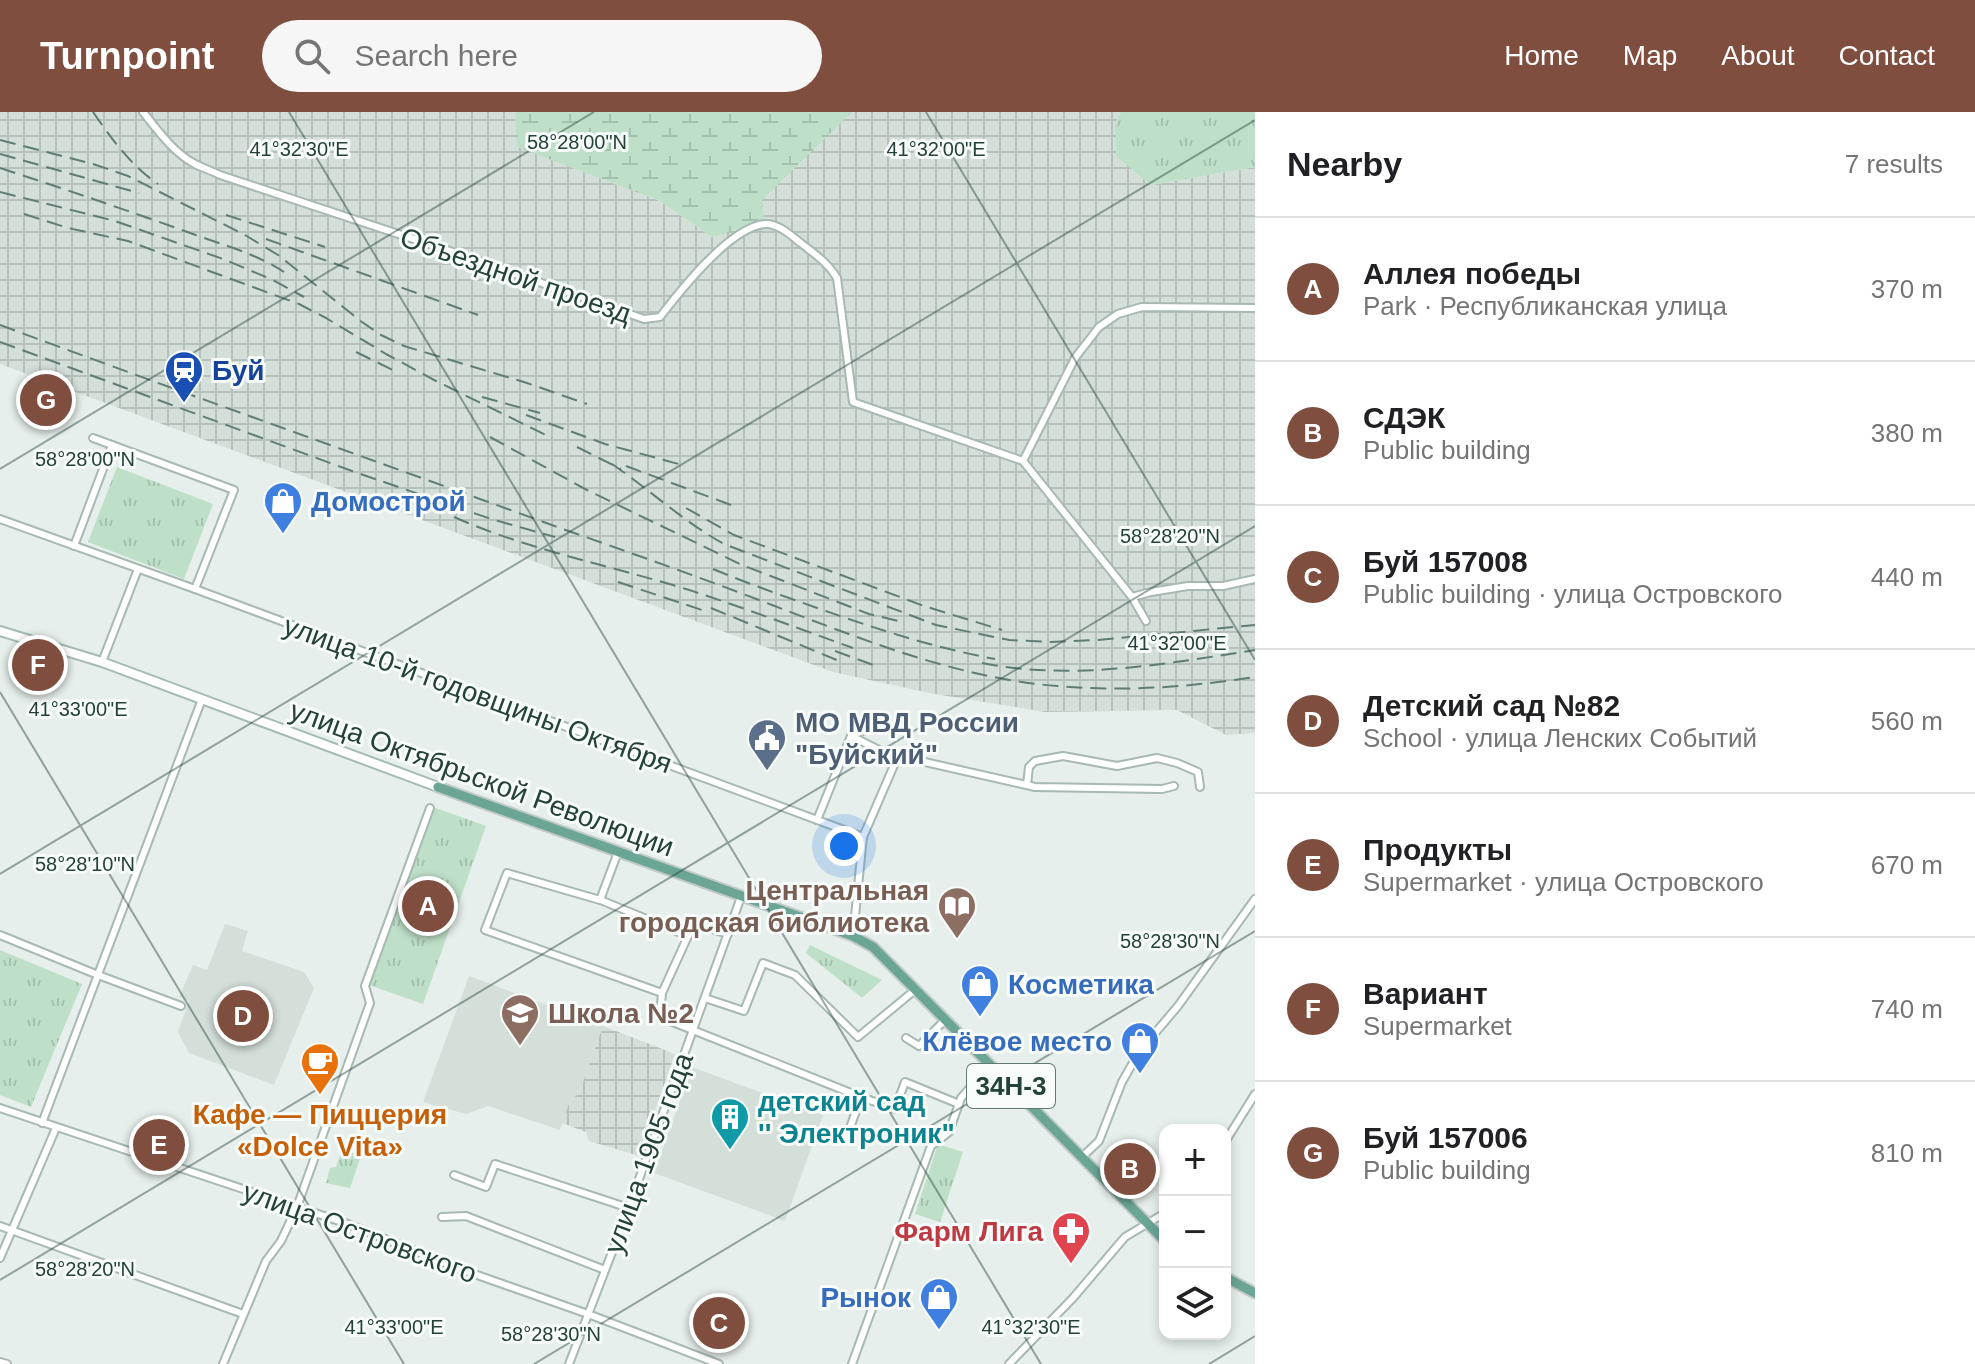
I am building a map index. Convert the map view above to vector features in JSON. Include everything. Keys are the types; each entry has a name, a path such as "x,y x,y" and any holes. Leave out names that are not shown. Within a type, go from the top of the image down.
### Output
{"main road":[{"name":"улица Октябрьской Революции","path":"438,787 853,936 873,947 1159,1235"},
{"path":"1231,1280 1255,1293"}],"street":[{"name":"Объездной проезд","path":"143,112 160,134 184,156 194,164 220,175 644,319 660,317 685,284 718,251 751,228 768,224 787,232 818,256 829,265 837,278 853,402 1023,461"},
{"path":"1146,621 1132,597 1023,461 1075,358 1099,327 1118,314 1142,307 1255,308"},
{"path":"93,438 234,490 195,589"},
{"path":"74,546 112,445"},
{"name":"улица 10-й годовщины Октября","path":"0,519 863,837"},
{"path":"102,662 138,569"},
{"path":"1132,597 1188,586 1223,586 1255,579"},
{"name":"улица Октябрьской Революции","path":"0,631 102,662 438,787"},
{"path":"42,1123 202,699"},
{"path":"817,820 851,736 867,729"},
{"path":"851,736 885,753 1035,787 1162,789 1174,786"},
{"path":"853,936 863,837 898,756"},
{"path":"1027,785 1029,767 1035,761 1063,756 1117,766 1157,758 1198,772 1200,787"},
{"path":"223,1364 266,1261 281,1241 297,1207 370,1003 365,986 430,808"},
{"path":"598,899 618,852"},
{"path":"662,993 485,930 507,873 598,899 688,936"},
{"name":"улица 1905 года","path":"569,1364 741,897"},
{"path":"1082,1157 1099,1141 1122,1082 1139,1052 1178,1006 1255,899"},
{"path":"728,934 695,924 662,993 660,1017 895,1109 905,1082 959,1104"},
{"path":"0,935 181,1006"},
{"path":"705,998 744,1011 763,963 795,975 858,1037 915,990"},
{"path":"906,1038 919,1046 945,1020"},
{"path":"852,1364 931,1146 949,1132 961,1098 990,1065"},
{"path":"1231,1132 1255,1094"},
{"path":"846,1139 861,1097"},
{"name":"улица Островского","path":"0,1108 345,1223 460,1269 719,1364"},
{"path":"0,1258 56,1128"},
{"path":"454,1175 486,1187 495,1164 629,1208"},
{"path":"442,1217 466,1216 605,1270"},
{"path":"1009,1364 1073,1298 1125,1237 1159,1216"},
{"path":"0,1226 243,1314"},
{"path":"0,1362 7,1364"}],"shaded area":[{"path":"0,112 515,112 518,147 660,201 712,237 739,179 811,112 1121,112 1115,124 1151,185 1255,167 1255,733 1226,735 1177,710 1045,712 929,693 833,672 0,364"},
{"path":"225,924 248,931 242,951 304,972 314,988 274,1085 189,1053 178,1032 189,1001 179,997 193,965 207,970"},
{"name":"Школа №2","path":"469,976 603,1026 579,1093 570,1101 560,1130 488,1106 466,1114 423,1102"},
{"path":"603,1026 675,1054 639,1156 589,1141 586,1132 562,1123 570,1101 579,1093"},
{"path":"692,1067 823,1115 785,1221 654,1173"}],"green space":[{"path":"515,112 852,112 762,200 764,221 712,237 660,201 517,147"},
{"path":"1121,112 1255,112 1255,167 1151,185 1116,156 1115,124"},
{"path":"117,467 213,504 184,579 88,542"},
{"path":"433,807 486,826 423,1004 369,985"},
{"path":"810,945 882,980 862,998 806,953"},
{"path":"0,950 82,984 31,1107 0,1095"},
{"path":"938,1144 963,1152 940,1222 915,1214"},
{"path":"342,1149 361,1156 350,1188 326,1183 330,1168 336,1167"}],"railway":[{"path":"93,112 130,160 158,184"},
{"path":"0,140 128,176 245,235 278,255 362,322 404,346 587,404"},
{"path":"0,154 139,193"},
{"path":"0,168 240,250 284,272"},
{"path":"0,192 115,221 223,259 304,297"},
{"path":"24,214 68,228 128,241 299,304 436,381 552,438"},
{"path":"226,215 325,247"},
{"path":"266,239 478,315"},
{"path":"0,325 876,644 947,666 1020,682 1107,689 1156,688 1255,677"},
{"path":"0,342 352,471 491,519 555,537"},
{"path":"356,352 397,372"},
{"path":"482,397 540,413"},
{"path":"526,415 605,444 686,466"},
{"path":"490,437 587,490 742,565 869,614 898,621"},
{"path":"577,447 621,469"},
{"path":"612,464 724,544 936,625 1009,640 1051,642 1255,625"},
{"path":"626,466 731,505"},
{"path":"686,508 734,535 924,606 1002,630"},
{"path":"454,517 540,548 686,589 853,648"},
{"path":"713,569 886,631 995,659"},
{"path":"618,582 708,612"},
{"path":"711,608 844,663"},
{"path":"982,663 1050,671 1085,670 1153,665 1255,650"},
{"path":"835,651 876,666"}],"place":[{"name":"Буй 157006","path":"46,400"},
{"name":"Буй","path":"184,404"},
{"name":"Домострой","path":"283,535"},
{"name":"Вариант","path":"38,665"},
{"name":"МО МВД России \"Буйский\"","path":"767,772"},
{"name":"Аллея победы","path":"428,906"},
{"name":"Центральная городская библиотека","path":"957,940"},
{"name":"Детский сад №82","path":"243,1016"},
{"name":"Косметика","path":"980,1018"},
{"name":"Школа №2","path":"520,1047"},
{"name":"Клёвое место","path":"1140,1075"},
{"name":"Кафе — Пиццерия «Dolce Vita»","path":"320,1096"},
{"name":"Продукты","path":"159,1145"},
{"name":"детский сад '' Электроник\"","path":"730,1151"},
{"name":"СДЭК","path":"1130,1169"},
{"name":"Фарм Лига","path":"1071,1265"},
{"name":"Буй 157008","path":"719,1323"},
{"name":"Рынок","path":"939,1331"}]}
